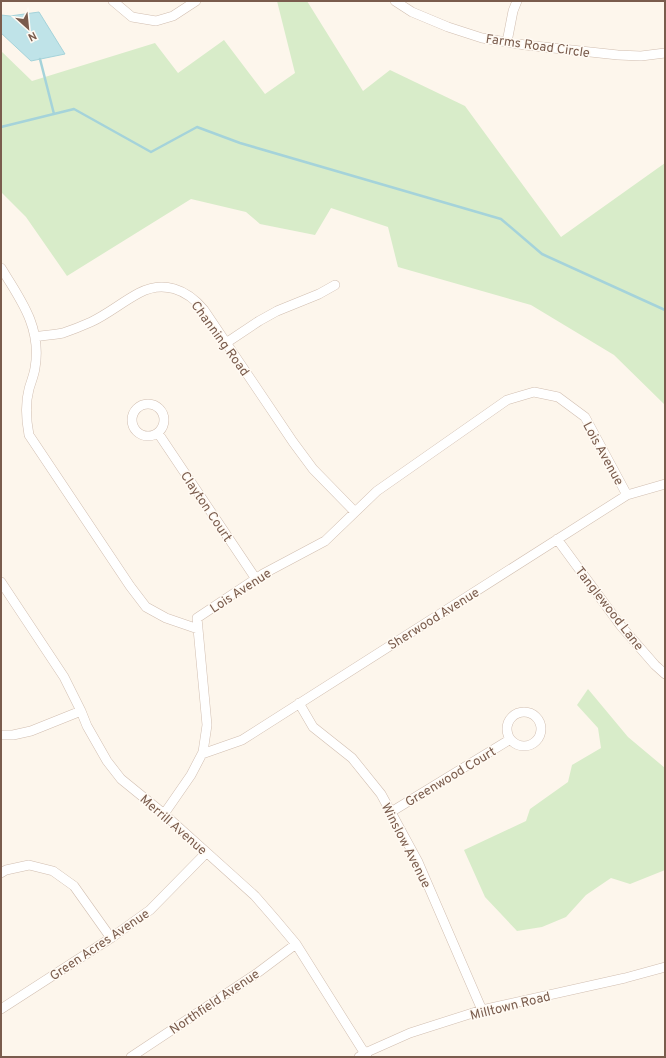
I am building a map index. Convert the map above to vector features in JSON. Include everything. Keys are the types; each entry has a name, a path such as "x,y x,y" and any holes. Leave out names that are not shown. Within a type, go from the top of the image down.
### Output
{"street":[{"path":"113,1 132,17 156,21 173,16 196,1"},
{"name":"Farms Road Circle","path":"395,1 412,12 448,27 482,38 525,45 618,55 640,56 665,53"},
{"path":"507,42 516,1"},
{"path":"1,268 26,309 35,337 36,366 29,388 26,407 29,435 130,586 146,607 166,618 198,629 207,724 202,754 191,775 164,814"},
{"path":"226,343 259,321 278,311 319,294 335,285"},
{"name":"Channing Road","path":"35,337 63,332 92,322 139,292 159,287 180,290 189,295 204,310 292,442 313,469 355,512"},
{"name":"Lois Avenue","path":"198,629 197,618 256,579 325,541 377,491 507,400 534,392 558,397 585,417 627,495"},
{"name":"Clayton Court","path":"158,432 256,579"},
{"name":"Sherwood Avenue","path":"202,754 242,740 627,495 665,484"},
{"name":"Tanglewood Lane","path":"557,539 621,626 655,665 665,674"},
{"name":"Merrill Avenue","path":"1,582 64,677 107,761 121,779 164,814 255,896 296,944 364,1056"},
{"name":"Winslow Avenue","path":"299,703 313,727 352,758 381,794 418,862 482,1010"},
{"path":"1,735 31,732 81,711"},
{"name":"Greenwood Court","path":"391,812 510,740"},
{"name":"Green Acres Avenue","path":"1,1009 111,938 150,910 206,853"},
{"path":"1,873 6,870 29,865 53,871 74,886 111,938"},
{"name":"Northfield Avenue","path":"131,1057 256,974 296,944"},
{"name":"Milltown Road","path":"364,1056 410,1033 482,1010 625,978 665,967"}],"green space":[{"path":"277,1 307,1 363,91 390,70 465,106 561,237 665,163 665,405 614,355 531,305 398,267 388,227 331,208 315,235 260,224 246,212 191,199 67,276 26,217 1,192 1,51 32,81 155,43 178,73 224,40 265,94 295,73"},
{"path":"588,689 628,737 665,768 665,870 630,884 611,878 586,895 566,917 542,927 517,931 485,897 464,850 526,821 530,809 568,782 572,765 601,748 598,728 577,705"}],"water":[{"path":"39,12 65,54 31,61 1,33 1,15 10,16"}],"waterway":[{"path":"40,59 54,114"},
{"path":"1,127 74,109 151,152 197,127 240,143 501,219 542,254 665,310"}]}
